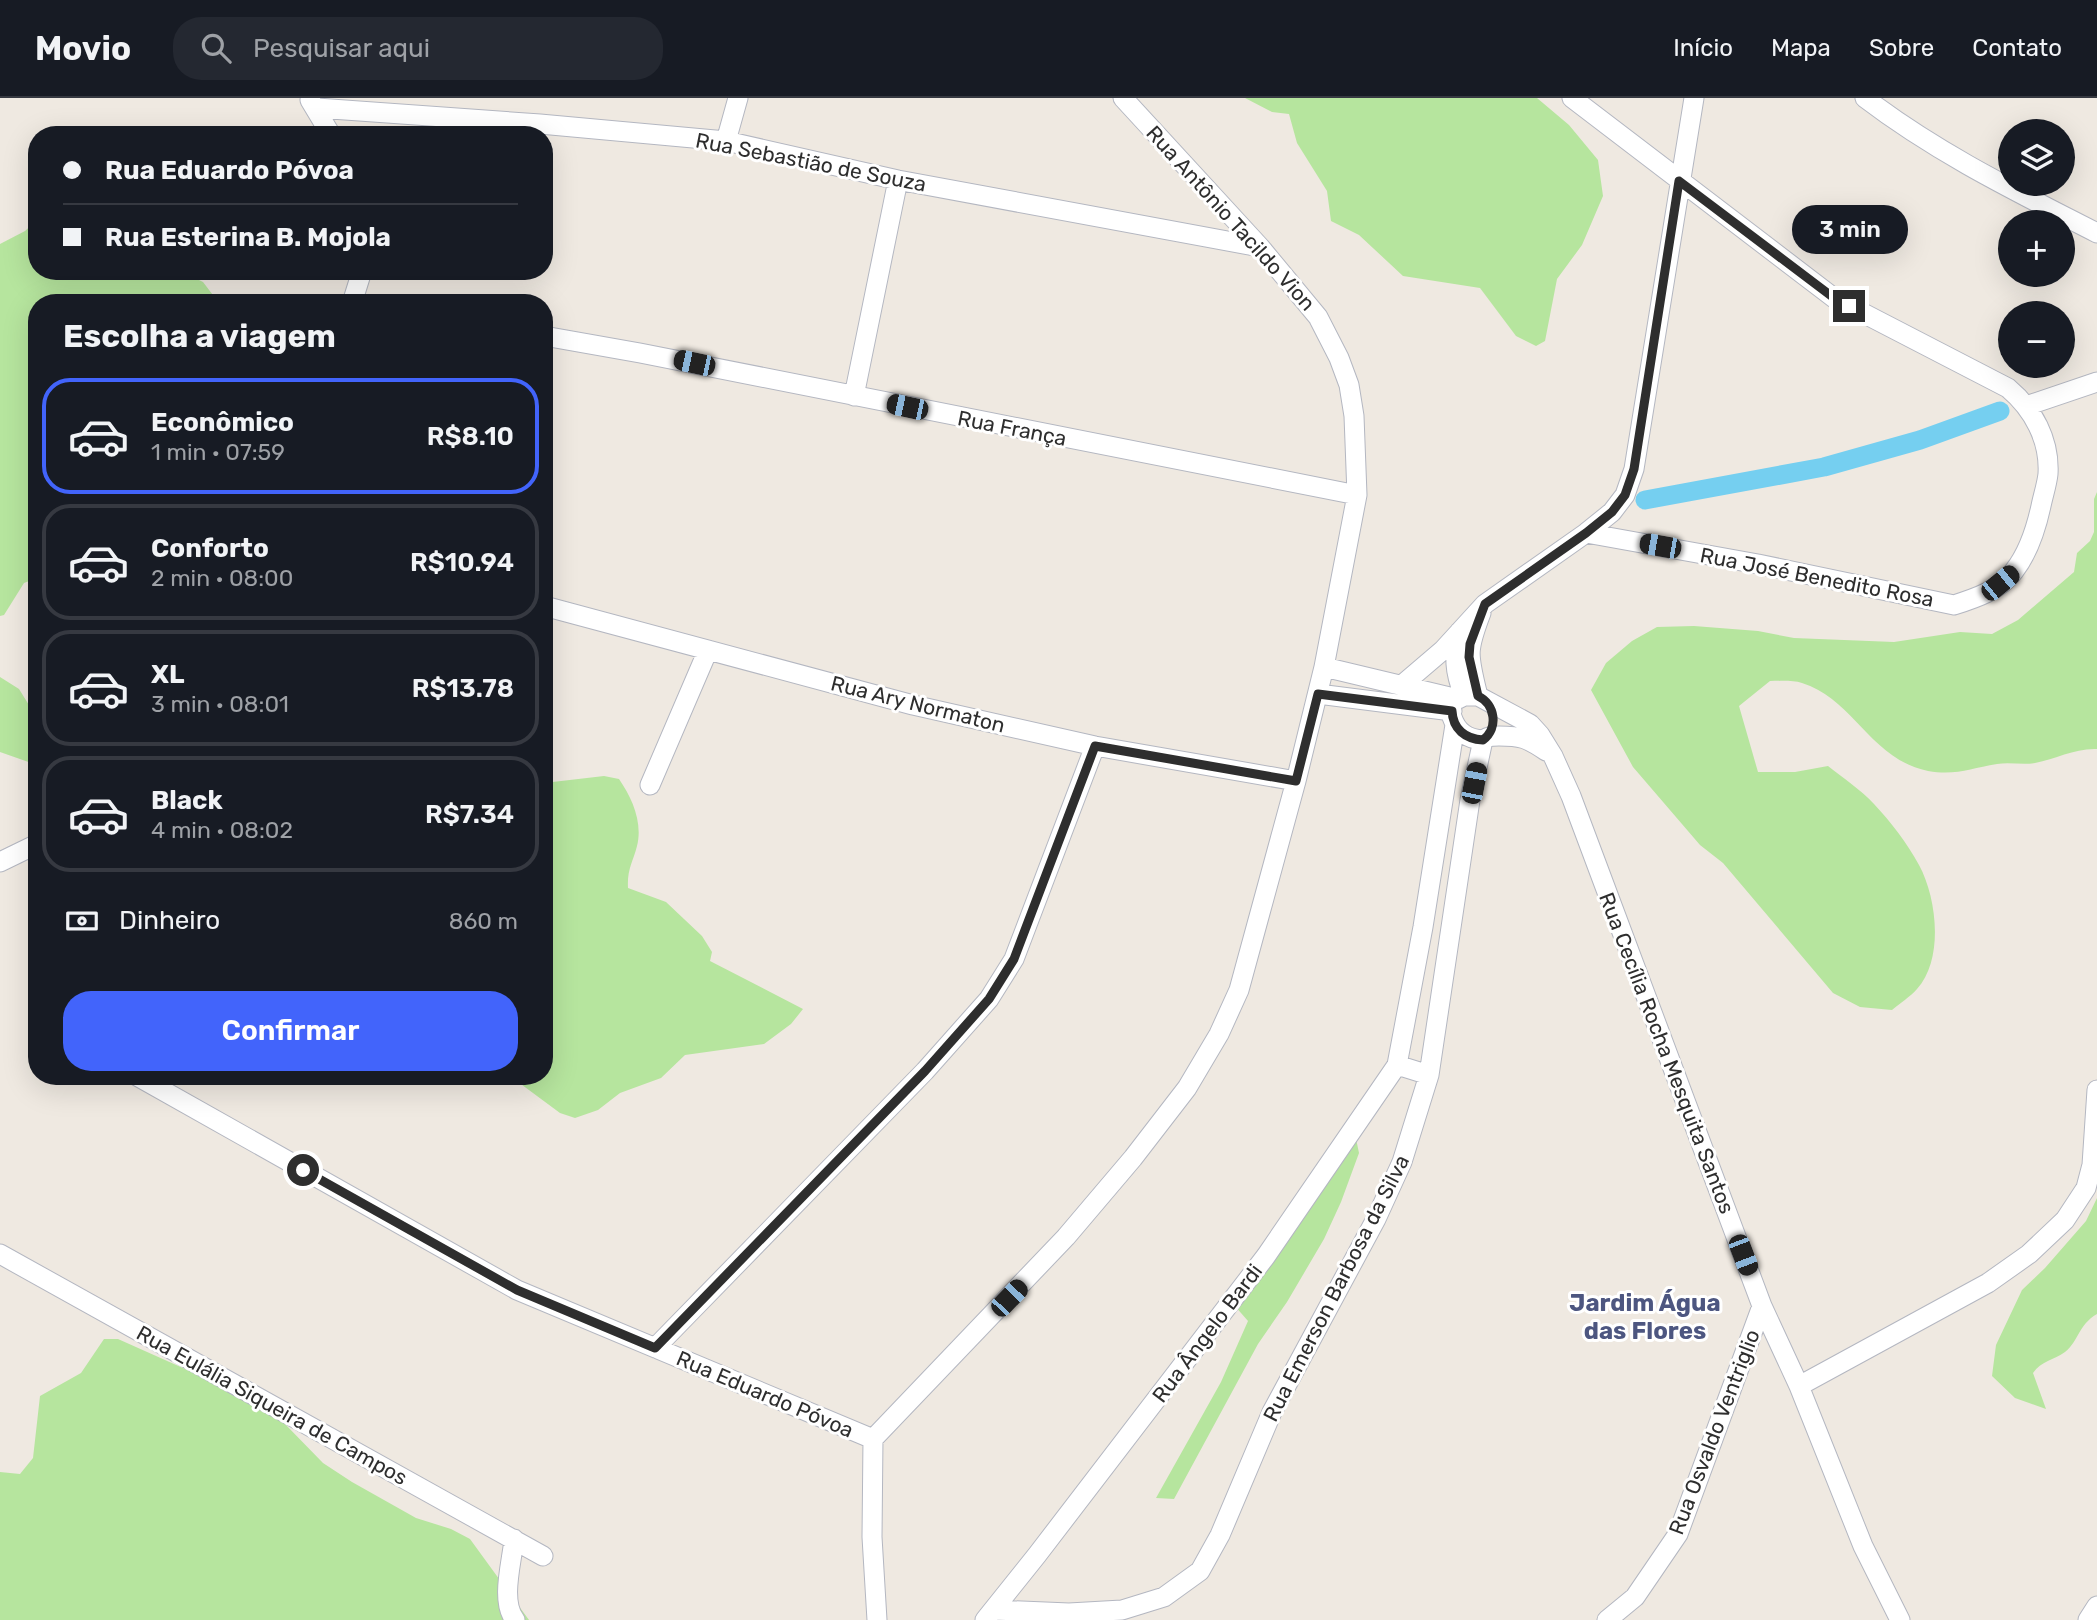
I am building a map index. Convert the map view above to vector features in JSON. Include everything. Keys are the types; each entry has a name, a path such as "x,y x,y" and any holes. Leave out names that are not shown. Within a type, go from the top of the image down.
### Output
{"street":[{"path":"726,141 738,98"},
{"name":"Rua Antônio Tacildo Vion","path":"873,1439 1066,1237 1133,1158 1187,1088 1219,1034 1239,990 1296,781 1324,667 1357,495 1354,416 1349,385 1339,358 1318,317 1260,247 1123,98"},
{"path":"1572,98 1834,298 2008,388 2021,400 2097,383"},
{"path":"1402,685 1435,657 1485,604 1586,533 1612,512 1625,495 1634,469 1694,98"},
{"path":"1865,98 1908,129 1977,171 2097,233"},
{"path":"313,103 326,126"},
{"name":"Rua Sebastião de Souza","path":"313,103 726,141 898,180 1260,247"},
{"path":"854,396 898,180"},
{"name":"Rua França","path":"553,338 1357,495"},
{"name":"Rua José Benedito Rosa","path":"1586,533 1758,564 1954,605 1985,595 2014,572 2035,533 2048,474 2040,430 2021,400"},
{"path":"1485,604 1470,644 1467,737 1524,737 1553,756"},
{"name":"Rua Ary Normaton","path":"553,608 914,705 1095,746 1296,781"},
{"path":"1429,1075 1397,1065 1466,705 1454,657 1460,630"},
{"path":"650,785 708,650"},
{"path":"1324,667 1402,685 1466,705"},
{"path":"1318,694 1466,705"},
{"name":"Rua Emerson Barbosa da Silva","path":"989,1615 1122,1610 1164,1597 1200,1571 1220,1535 1272,1412 1376,1219 1402,1163 1429,1075 1470,800 1485,738 1493,720 1466,705"},
{"name":"Rua Cecília Rocha Mesquita Santos","path":"1466,705 1530,724 1553,756 1571,796 1762,1306 1800,1386 1863,1546 1900,1620"},
{"path":"655,1348 925,1071 989,999 1014,959 1095,746"},
{"path":"0,862 28,848"},
{"name":"Rua Ângelo Bardi","path":"989,1615 1266,1256 1397,1065"},
{"name":"Rua Eduardo Póvoa","path":"153,1085 517,1290 873,1439"},
{"path":"1800,1386 1988,1283 2029,1255 2065,1220 2086,1188 2092,1165 2097,1090"},
{"name":"Rua Eulália Siqueira de Campos","path":"0,1254 543,1556"},
{"name":"Rua Osvaldo Ventriglio","path":"1607,1620 1635,1597 1678,1534 1762,1306"},
{"path":"873,1439 872,1537 877,1620"},
{"path":"514,1539 508,1595 511,1615 515,1620"},
{"path":"2088,1620 2097,1606"}],"green space":[{"path":"1245,98 1537,98 1569,125 1598,160 1603,196 1582,245 1557,279 1545,341 1536,346 1516,336 1480,288 1403,276 1359,235 1331,221 1327,191 1297,143 1289,114 1272,112"},
{"path":"28,228 28,280 199,280 212,294 28,294 28,581 24,583 4,615 0,616 0,244"},
{"path":"2097,492 2097,749 2073,752 2035,763 2002,763 1955,772 1928,771 1891,754 1835,702 1802,683 1770,681 1739,706 1758,772 1795,772 1828,766 1863,794 1887,818 1919,865 1925,879 1935,928 1931,962 1926,976 1914,992 1892,1010 1860,1007 1833,993 1723,863 1700,845 1633,767 1591,690 1606,663 1632,641 1657,627 1694,626 1758,631 1794,638 1894,642 1960,632 1992,634 2018,620 2074,572 2077,553 2090,541 2094,532 2094,499"},
{"path":"0,677 19,689 28,704 28,762 0,752"},
{"path":"604,776 619,779 632,802 639,828 628,888 666,902 702,936 712,952 710,961 803,1009 791,1024 764,1044 685,1055 661,1078 620,1093 598,1110 575,1118 560,1113 522,1085 553,1085 553,782"},
{"path":"1355,1134 1359,1153 1324,1239 1287,1302 1258,1344 1174,1499 1156,1498 1221,1382 1248,1321 1234,1305"},
{"path":"2097,1198 2097,1314 2086,1323 2065,1352 2044,1363 2033,1373 2046,1409 2015,1398 1992,1376 1996,1345 2022,1290 2086,1221"},
{"path":"104,1339 118,1339 230,1389 285,1424 323,1463 352,1482 416,1518 451,1529 470,1539 529,1620 0,1620 0,1472 20,1474 33,1458 40,1396 81,1373"}],"waterway":[{"path":"1645,500 1824,467 1920,440 2000,411"}],"district":[{"name":"Jardim Água das Flores","path":"1645,1317"}],"route":[{"path":"303,1170 517,1290 655,1348 925,1071 989,999 1014,959 1095,746 1296,781 1318,694 1452,711 1455,725 1467,737 1483,740 1488,736 1492,728 1493,712 1490,703 1478,696 1469,657 1470,644 1485,604 1612,512 1625,495 1634,469 1679,181 1834,298 1849,306"}]}
